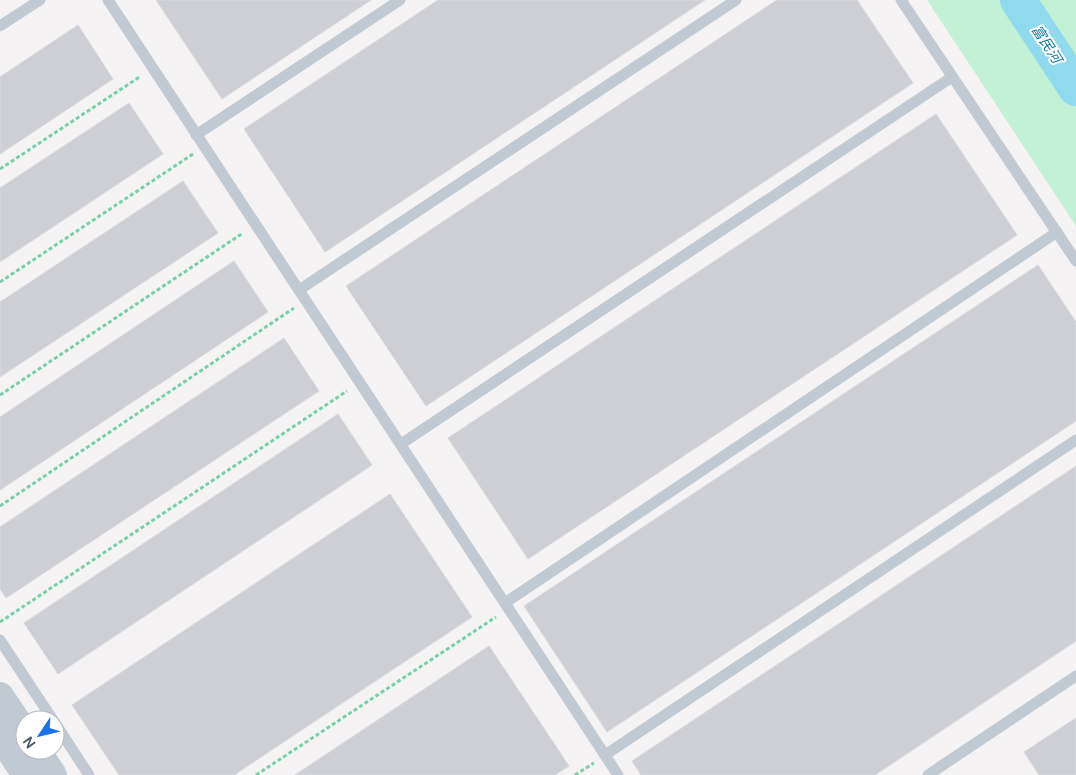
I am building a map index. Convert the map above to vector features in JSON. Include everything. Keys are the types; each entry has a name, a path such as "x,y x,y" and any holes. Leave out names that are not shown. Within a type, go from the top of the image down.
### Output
{"street":[{"path":"0,696 15,718"},
{"path":"0,736 26,775"},
{"path":"43,760 53,775"}],"lane":[{"path":"0,26 40,0"},
{"path":"108,0 618,775"},
{"path":"196,135 400,0"},
{"path":"299,290 736,0"},
{"path":"901,0 1076,261"},
{"path":"401,444 952,77"},
{"path":"507,606 1057,232"},
{"path":"605,755 1076,440"},
{"path":"0,640 46,710"},
{"path":"928,775 1076,676"},
{"path":"65,738 89,775"}],"path":[{"path":"0,169 153,68"},
{"path":"0,282 204,146"},
{"path":"0,395 255,224"},
{"path":"0,506 306,300"},
{"path":"0,622 360,383"},
{"path":"256,775 507,606"},
{"path":"576,775 605,755"}],"green space":[{"path":"927,0 1076,0 1076,226"}],"building":[{"path":"156,0 371,0 222,99"},
{"path":"438,0 705,0 325,252 244,129"},
{"path":"777,0 857,0 913,83 426,406 346,286"},
{"path":"78,25 113,79 0,154 0,77"},
{"path":"129,103 163,154 0,262 0,188"},
{"path":"936,114 1017,235 528,559 448,438"},
{"path":"183,181 218,233 0,377 0,302"},
{"path":"234,261 268,312 0,490 0,417"},
{"path":"1038,265 1076,322 1076,421 607,732 524,606"},
{"path":"284,338 319,391 6,598 0,589 0,527"},
{"path":"338,414 372,465 58,674 24,623"},
{"path":"1076,466 1076,641 875,775 641,775 632,761"},
{"path":"390,494 472,617 234,775 119,775 72,705"},
{"path":"489,646 569,766 555,775 295,775"},
{"path":"1076,718 1076,775 1039,775 1024,752"}],"waterway":[{"name":"富民河","path":"1018,0 1076,88"}]}
